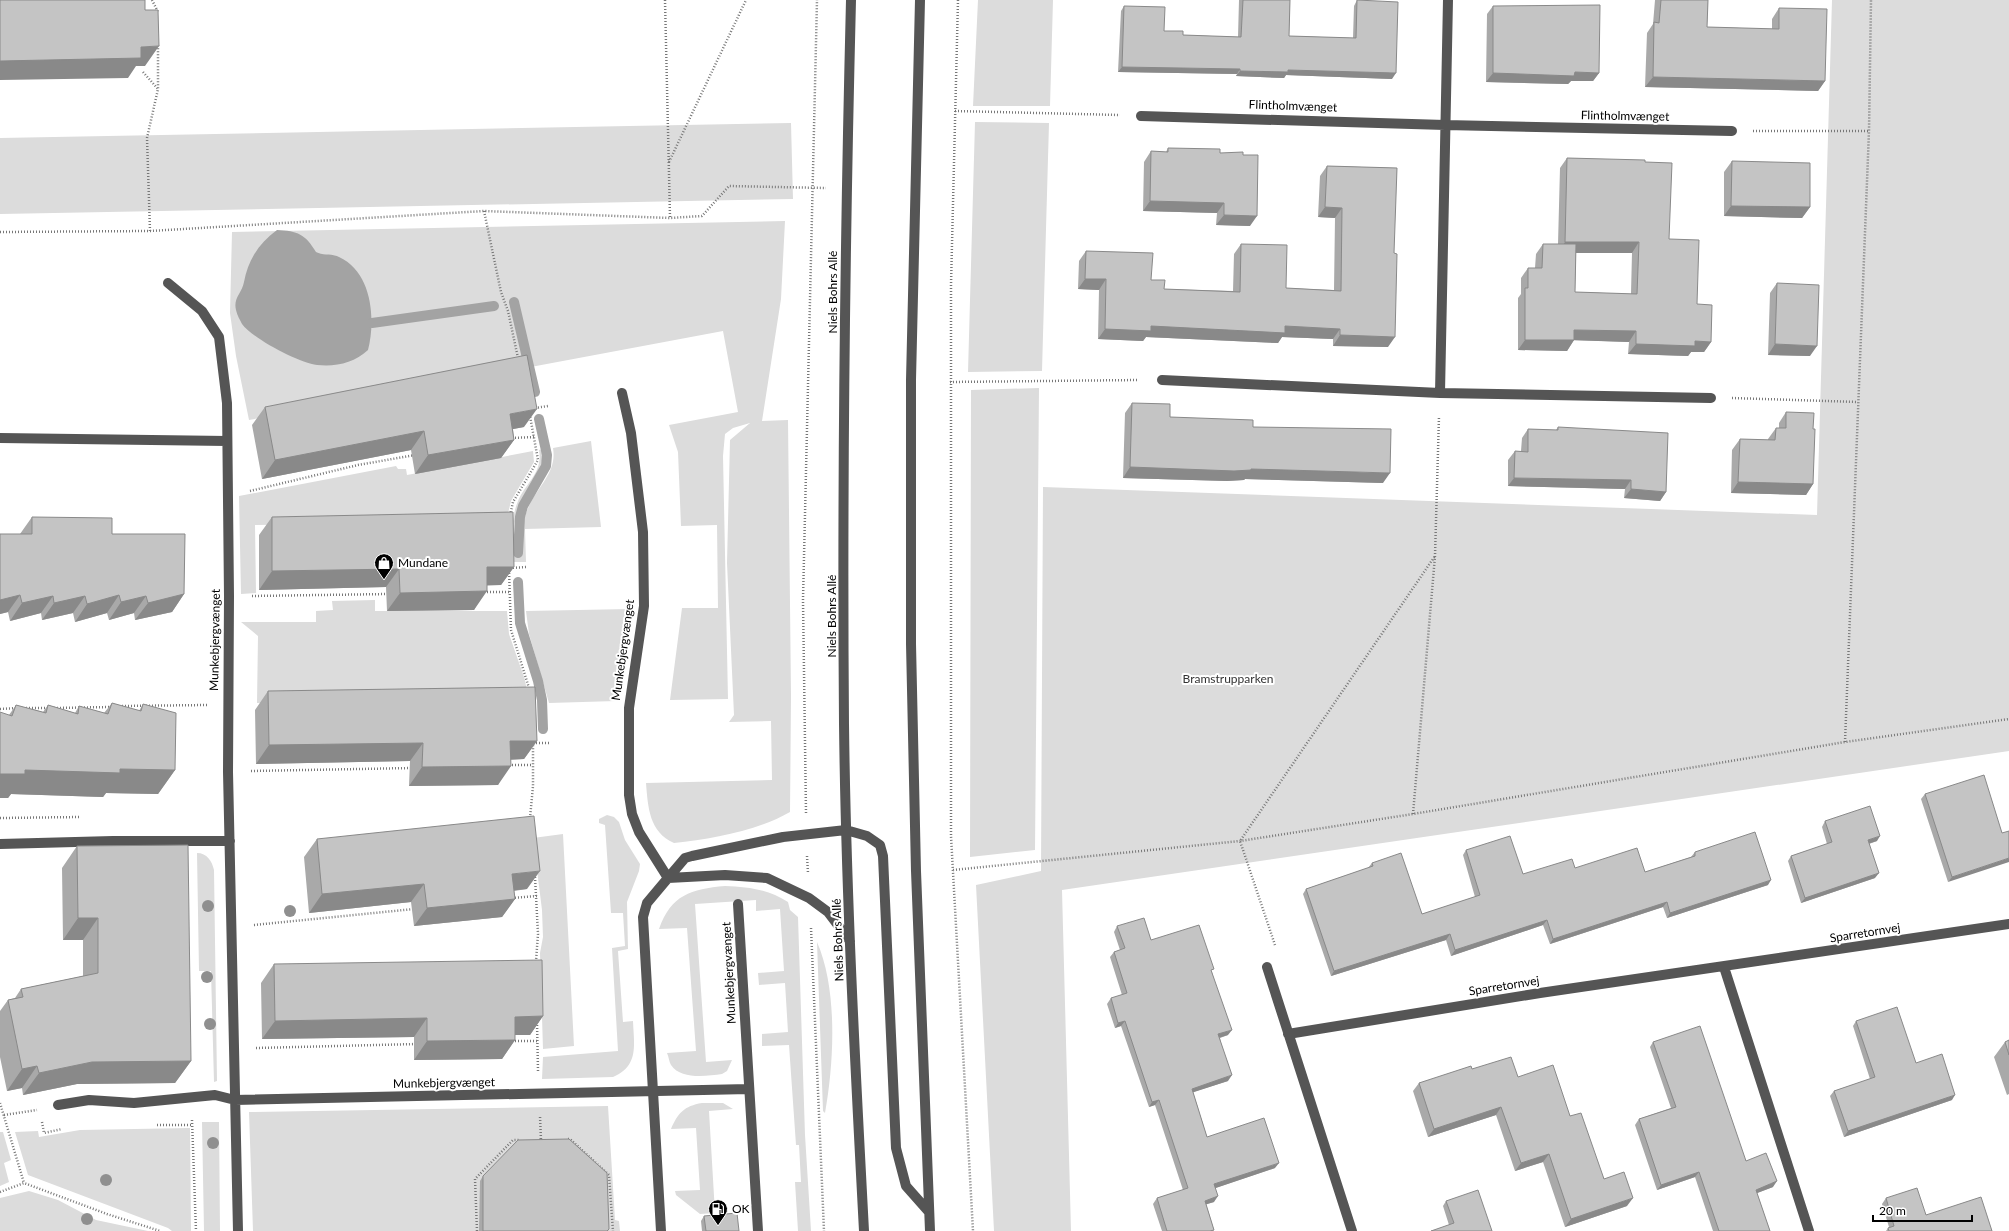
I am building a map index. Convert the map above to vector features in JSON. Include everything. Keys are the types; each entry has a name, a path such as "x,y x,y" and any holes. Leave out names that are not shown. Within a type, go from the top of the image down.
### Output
{"street":[{"name":"Niels Bohrs Allé","path":"851,0 846,189 844,725 846,830 864,1231"},
{"path":"920,0 911,380 911,644 916,871 930,1231"},
{"path":"1440,393 1448,0"},
{"name":"Flintholmvænget","path":"1141,116 1306,119 1445,125 1732,131"},
{"name":"Munkebjergvænget","path":"168,283 202,311 219,337 227,403 229,596 228,772 238,1231"},
{"path":"1162,380 1440,393 1711,398"},
{"name":"Munkebjergvænget","path":"622,393 631,433 642,532 644,606 629,708 629,795 632,814 639,832 668,878"},
{"path":"0,438 227,441"},
{"path":"662,1231 643,917 647,903 657,889 685,858 783,837 846,830 867,836 880,845 883,856 896,1148 906,1186 929,1212"},
{"path":"0,844 113,841 230,841"},
{"path":"668,878 725,875 764,877 809,898 828,912 851,942"},
{"name":"Munkebjergvænget","path":"738,904 758,1231"},
{"name":"Sparretornvej","path":"1288,1034 1532,994 2009,924"},
{"path":"1267,967 1352,1231"},
{"path":"1724,967 1809,1231"},
{"name":"Munkebjergvænget","path":"235,1100 749,1088"},
{"path":"58,1105 89,1100 134,1103 216,1095 235,1100"}],"path":[{"path":"152,0 158,10 158,18"},
{"path":"665,0 670,218"},
{"path":"669,163 746,0"},
{"path":"817,0 811,187 803,600 806,834 824,1231"},
{"path":"958,0 950,382 951,828 973,1231"},
{"path":"1845,742 1869,131 1871,0"},
{"path":"150,231 147,138 158,89 158,41"},
{"path":"143,72 158,89"},
{"path":"955,111 1141,116"},
{"path":"1732,131 1869,131"},
{"path":"0,232 150,231 484,211 670,218 702,216 729,186 846,189"},
{"path":"484,211 501,292 508,311 519,361"},
{"path":"950,382 1162,380"},
{"path":"1413,814 1435,556 1440,393"},
{"path":"1711,398 1858,402"},
{"path":"509,519 513,502 538,460 528,410 548,406"},
{"path":"509,438 534,437"},
{"path":"228,496 358,464 418,454"},
{"path":"1240,841 1435,556"},
{"path":"509,561 511,630 530,690"},
{"path":"509,568 527,567"},
{"path":"477,593 509,592"},
{"path":"229,596 397,594"},
{"path":"0,709 228,704"},
{"path":"953,870 1240,841 1413,814 1845,742 2009,719"},
{"path":"529,825 533,765 532,736"},
{"path":"533,743 552,743"},
{"path":"501,766 533,765"},
{"path":"228,772 414,768"},
{"path":"0,818 84,817"},
{"path":"1240,841 1276,949 1267,967"},
{"path":"534,871 537,896 537,968"},
{"path":"506,899 537,896"},
{"path":"231,927 420,908"},
{"path":"538,1016 537,1041 541,1140"},
{"path":"506,1042 537,1041"},
{"path":"234,1048 420,1044"},
{"path":"191,1097 196,1231"},
{"path":"0,1102 24,1183"},
{"path":"563,1139 570,1139 609,1175 613,1231"},
{"path":"477,1231 476,1179 513,1140 527,1140"},
{"path":"534,1140 548,1140"},
{"path":"0,1192 24,1183 107,1214 160,1231"}],"green space":[{"path":"978,0 1053,0 1050,106 973,106"},
{"name":"Bramstrupparken","path":"1832,0 2009,0 2009,751 1062,890 1071,1231 994,1231 976,885 1041,871 1043,487 1817,515"},
{"path":"975,122 1049,123 1042,371 968,372"},
{"path":"791,123 793,199 0,214 0,138"},
{"path":"785,221 781,299 762,421 788,420 791,696 790,812 777,819 749,829 704,839 674,843 659,832 651,818 646,783 772,780 771,721 729,722 734,715 727,563 730,440 750,423 733,428 725,434 723,456 728,699 670,700 682,608 718,608 717,525 681,526 678,452 669,425 738,412 723,331 249,420 236,356 230,313 232,232"},
{"path":"1039,388 1035,850 970,857 971,390"},
{"path":"591,441 601,527 525,529 526,562 513,562 514,556 522,556 525,516 530,504 550,471 554,456 553,448"},
{"path":"543,449 539,469 519,507 514,530 512,530 517,504 521,494 533,477 539,465 539,450"},
{"path":"533,451 534,462 511,501 506,522 255,525 256,593 241,594 239,496 396,466 398,469 406,469 407,475"},
{"path":"375,600 375,611 507,611 509,634 525,680 528,697 257,703 258,636 241,622 316,622 316,611 333,610 332,601"},
{"path":"630,609 616,701 549,703 529,634 526,611"},
{"path":"607,815 614,817 619,822 625,840 640,864 639,871 627,902 628,949 618,951 623,1022 633,1021 633,1054 627,1067 613,1077 542,1079 543,1057 618,1051 612,948 625,946 623,913 611,913 605,825 599,823 599,819"},
{"path":"563,834 574,1046 543,1049 540,953 543,937 542,910 533,838"},
{"path":"197,853 204,854 208,858 214,870 217,1081 214,1082 211,971 199,971"},
{"path":"725,886 750,888 773,894 788,902 790,910 798,917 805,1135 811,1231 798,1231 795,1182 801,1182 799,1145 796,1145 789,1045 762,1046 762,1034 788,1032 785,983 759,985 758,973 784,971 780,909 756,911 756,900 695,904 706,1062 732,1060 727,1071 722,1074 695,1076 675,1070 670,1064 667,1053 696,1051 687,928 659,929 670,908 676,901 692,892"},
{"path":"817,942 824,961 831,1004 832,1050 825,1113 823,1111"},
{"path":"723,1103 733,1109 709,1111 715,1213 700,1214 676,1195 675,1191 700,1190 696,1128 671,1129 682,1111 696,1104"},
{"path":"608,1106 615,1220 619,1221 620,1231 253,1231 249,1112"},
{"path":"202,1122 219,1122 220,1231 204,1231"},
{"path":"190,1128 191,1231 172,1231 168,1228 28,1175 15,1132 38,1131 39,1137 80,1130"},
{"path":"0,1132 3,1132 11,1160 4,1163 9,1182 0,1186"},
{"path":"29,1191 58,1200 96,1220 148,1231 0,1231 0,1198"}],"shaded area":[{"path":"277,230 290,231 304,237 316,252 339,257 350,264 359,274 365,285 369,298 371,324 368,350 357,358 338,365 317,365 309,363 288,355 266,343 242,324 236,312 235,306 243,286 248,266 260,246"}],"building":[{"path":"0,0 145,0 145,10 158,10 159,46 141,47 141,58 0,61"},
{"path":"1243,0 1290,0 1289,36 1356,38 1357,0 1398,2 1396,73 1288,70 1288,72 1240,71 1240,69 1122,67 1124,6 1165,7 1164,31 1183,31 1183,35 1241,37"},
{"path":"1661,0 1708,0 1707,27 1779,29 1779,8 1827,9 1825,81 1653,77 1654,22 1659,23"},
{"path":"1600,5 1599,73 1575,72 1574,76 1493,73 1493,6"},
{"path":"1168,148 1220,149 1220,153 1243,152 1243,155 1258,155 1257,216 1224,215 1224,203 1150,201 1151,151 1168,152"},
{"path":"1567,158 1645,160 1645,162 1672,163 1669,239 1699,240 1697,304 1712,305 1711,342 1695,341 1695,346 1636,344 1636,331 1574,330 1574,340 1525,340 1525,288 1528,288 1528,268 1542,268 1543,244 1576,244 1575,292 1637,294 1639,242 1565,242"},
{"path":"1732,161 1810,163 1810,207 1731,206"},
{"path":"1327,166 1397,168 1394,253 1397,254 1395,337 1340,335 1340,329 1285,326 1285,333 1151,326 1151,331 1105,329 1106,279 1085,279 1086,251 1153,253 1151,280 1165,280 1164,289 1240,292 1241,244 1287,245 1286,288 1341,291 1342,208 1325,207"},
{"path":"1777,283 1819,285 1817,346 1775,344"},
{"path":"527,355 537,409 510,414 514,440 428,455 424,431 275,460 265,407"},
{"path":"1132,403 1170,404 1170,417 1253,420 1253,427 1391,429 1390,473 1251,469 1234,471 1130,467"},
{"path":"1786,412 1814,413 1813,429 1815,429 1813,484 1738,482 1740,439 1775,440 1776,428 1786,428"},
{"path":"1558,427 1668,433 1666,492 1631,489 1631,480 1514,478 1515,451 1528,452 1528,429 1558,430"},
{"path":"513,512 514,567 487,567 487,591 400,593 399,569 272,571 272,517"},
{"path":"32,517 112,518 112,534 185,534 184,594 148,603 146,596 121,602 119,595 87,604 85,596 54,603 53,596 22,603 20,595 0,600 0,534 32,534"},
{"path":"535,687 537,741 510,741 511,766 422,767 423,743 269,745 268,691"},
{"path":"112,703 141,711 143,704 176,713 175,770 120,769 120,773 25,770 25,774 0,774 0,712 12,716 16,705 46,713 48,705 78,714 79,706 108,714"},
{"path":"1984,775 2002,833 2009,831 2009,858 1952,877 1925,794"},
{"path":"1870,806 1880,836 1868,840 1879,873 1805,898 1791,856 1832,842 1825,821"},
{"path":"534,816 540,871 512,874 515,899 427,908 424,884 322,894 317,839"},
{"path":"1755,832 1771,880 1670,913 1667,902 1553,939 1547,920 1455,950 1450,934 1334,971 1306,889 1373,866 1372,863 1401,853 1422,914 1480,895 1466,850 1510,836 1523,874 1572,859 1575,868 1637,848 1645,872 1695,856 1695,852"},
{"path":"188,845 191,1061 92,1062 39,1073 37,1066 22,1069 8,1000 23,997 21,989 98,973 98,918 78,918 77,846"},
{"path":"1144,918 1151,940 1199,925 1214,969 1211,970 1232,1030 1218,1034 1232,1075 1192,1089 1207,1137 1264,1118 1279,1163 1214,1184 1218,1196 1205,1201 1214,1230 1210,1231 1167,1231 1157,1198 1188,1188 1159,1100 1152,1102 1125,1021 1118,1023 1111,998 1127,993 1114,952 1125,948 1117,926"},
{"path":"542,960 543,1016 515,1017 515,1040 427,1041 427,1018 275,1021 274,964"},
{"path":"1897,1007 1916,1063 1942,1054 1955,1095 1848,1131 1834,1091 1875,1077 1856,1021"},
{"path":"1700,1026 1746,1161 1766,1153 1777,1181 1756,1190 1770,1231 1719,1231 1699,1172 1661,1185 1639,1119 1676,1107 1653,1042"},
{"path":"2009,1040 2009,1055 2005,1042"},
{"path":"1511,1057 1518,1077 1553,1065 1570,1116 1581,1113 1604,1179 1624,1172 1633,1198 1571,1219 1549,1154 1521,1163 1501,1107 1434,1129 1419,1083 1471,1066 1472,1069"},
{"path":"569,1139 607,1173 609,1229 607,1231 483,1231 483,1176 518,1140"},
{"path":"1917,1188 1926,1215 1981,1197 1992,1231 1889,1231 1888,1228 1894,1226 1886,1198"},
{"path":"1478,1190 1492,1231 1431,1231 1454,1223 1446,1201"},
{"path":"737,1213 739,1231 706,1231 704,1216"}],"waterway":[{"path":"514,302 535,392"},
{"path":"372,323 494,306"},
{"path":"518,553 520,517 523,506 546,466 547,455 539,419"},
{"path":"518,582 520,623 538,681 542,700 543,729"}],"place":[{"name":"Mundane","path":"384,580"},
{"name":"OK","path":"718,1226"}]}
